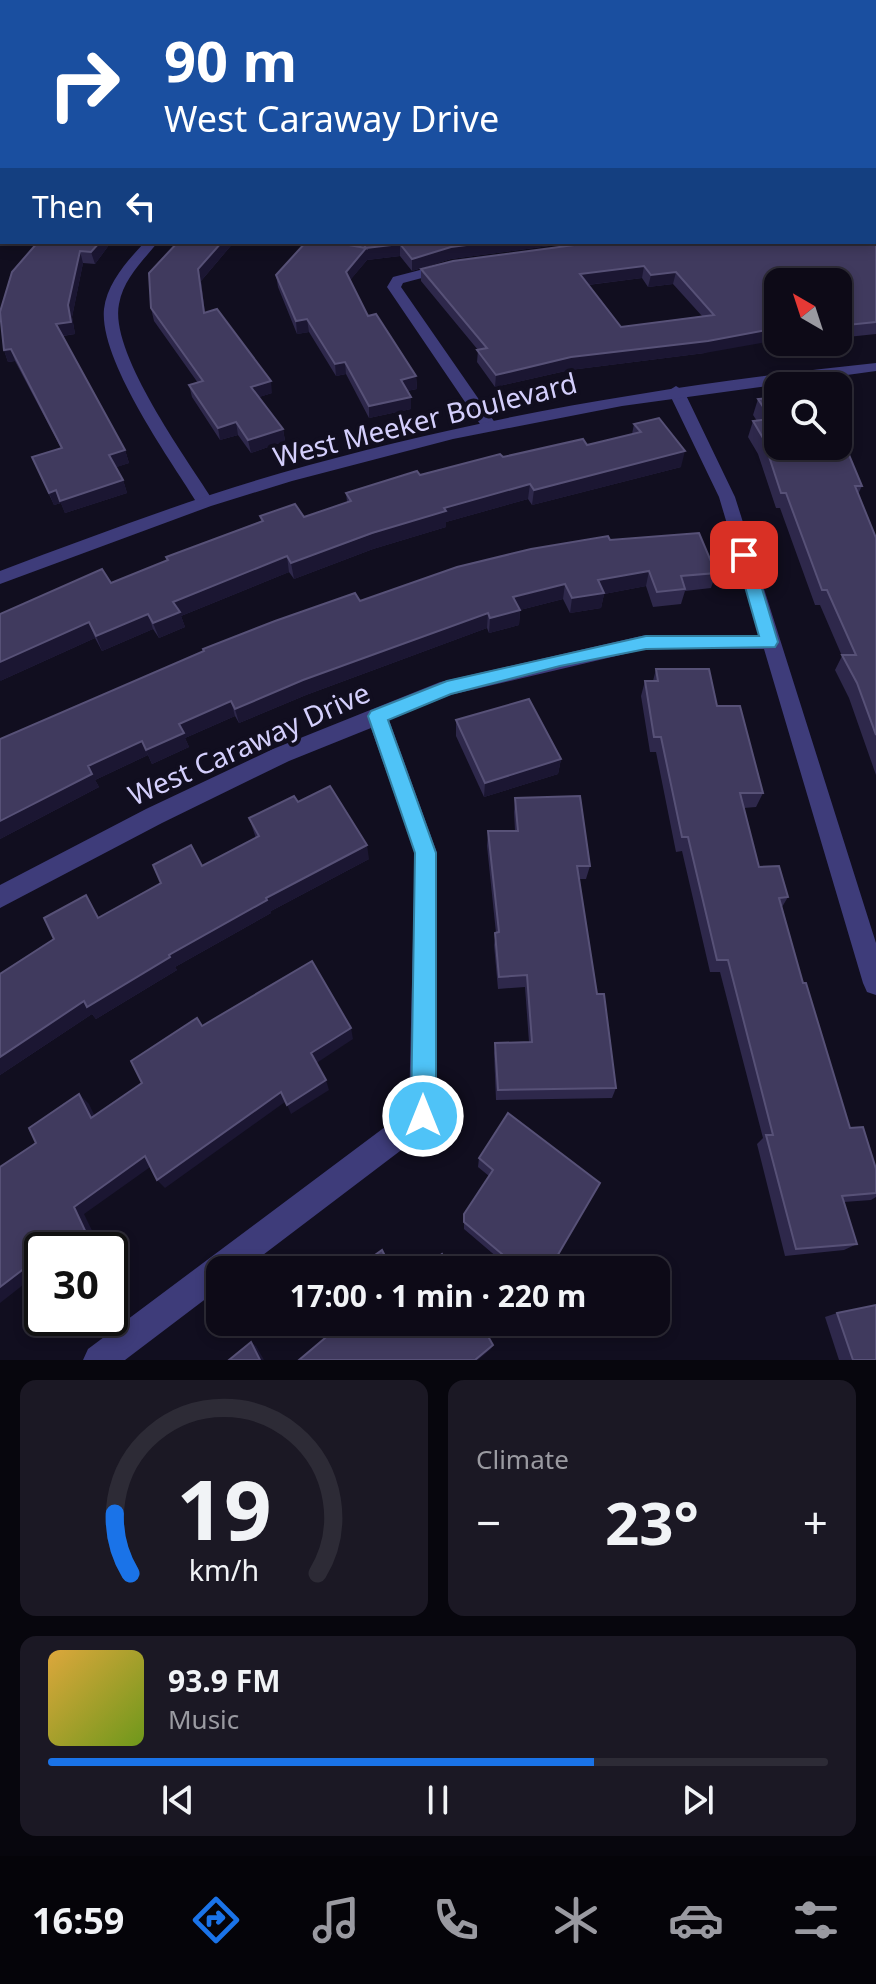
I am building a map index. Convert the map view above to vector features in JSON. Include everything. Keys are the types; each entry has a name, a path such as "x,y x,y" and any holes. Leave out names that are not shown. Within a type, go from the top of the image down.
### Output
{"street":[{"path":"150,244 122,274 110,312 119,356 205,502"},
{"path":"466,264 412,274 398,280 394,287 490,427"},
{"name":"West Meeker Boulevard","path":"0,578 205,502 490,427 676,391 876,367"},
{"path":"676,391 727,497 876,983"},
{"name":"West Caraway Drive","path":"0,897 154,816 281,755 447,688 646,642 769,642"},
{"path":"99,1360 423,1116 426,853 377,716"}],"building":[{"path":"36,244 98,244 91,252 80,251 68,305 71,322 56,324 125,450 109,455 123,480 60,501 56,490 49,493 32,457 62,448 11,349 4,350 0,312 12,272"},
{"path":"176,244 220,244 198,269 204,313 217,309 271,381 251,387 283,429 248,440 236,422 218,428 189,385 203,381 151,308 149,273"},
{"path":"304,244 343,244 366,248 346,272 368,316 376,314 416,376 401,380 411,397 369,406 345,362 335,364 307,319 296,321 276,275"},
{"path":"363,244 400,244 366,248"},
{"path":"400,244 474,244 451,247 412,259"},
{"path":"582,244 876,244 876,322 852,325 852,268 764,268 764,331 708,341 571,357 496,375 477,350 487,348 421,269 453,261","holes":["644,266 651,275 676,272 714,315 621,327 580,274"]},
{"path":"659,418 685,451 534,490 530,484 444,508 446,511 372,533 291,563 287,556 173,602 180,612 153,623 148,614 96,636 89,622 0,662 0,614 102,569 111,583 168,560 166,557 263,521 260,516 295,504 304,517 351,501 346,493 417,471 420,475 500,454 503,457 583,439 587,445 641,432 634,424"},
{"path":"764,420 764,441 763,438 753,421"},
{"path":"770,460 851,460 862,486 855,486 876,538 876,735 857,683 842,655 856,655 827,590 822,590 786,493 781,493"},
{"path":"699,533 716,573 681,576 685,589 657,592 649,571 598,580 604,593 572,598 565,584 513,597 520,610 490,618 488,613 303,680 235,709 231,701 179,724 184,733 146,750 142,741 88,766 92,774 0,821 0,739 203,649 355,593 360,601 457,567 531,549 608,536 610,540"},
{"path":"656,669 709,669 717,706 740,706 763,793 740,793 759,867 779,866 788,897 779,898 803,983 806,983 850,1128 863,1127 876,1169 876,1193 842,1196 857,1244 796,1249 766,1135 773,1135 728,960 717,960 688,837 682,837 661,737 654,737 645,681 658,681"},
{"path":"529,699 561,759 485,783 456,720"},
{"path":"330,786 367,845 266,898 87,1007 84,1001 0,1057 0,974 54,939 44,918 86,895 98,918 161,883 153,865 191,845 202,866 259,836 249,818 294,796 298,802"},
{"path":"580,796 590,866 577,866 597,994 604,994 616,1088 498,1090 495,1043 532,1042 527,975 499,977 495,933 499,932 488,831 518,831 515,798"},
{"path":"312,961 351,1028 311,1053 326,1080 287,1105 281,1092 157,1180 145,1156 74,1207 86,1232 24,1232 24,1269 0,1287 0,1167 36,1143 29,1128 79,1094 91,1118 142,1083 131,1061 197,1018 202,1026"},
{"path":"508,1113 600,1183 557,1256 504,1256 464,1222 464,1214 493,1170 479,1158"},
{"path":"876,1305 876,1360 853,1360 837,1313"},
{"path":"327,1336 488,1336 493,1345 475,1360 299,1360"},
{"path":"251,1342 260,1360 229,1360"}],"route":[{"path":"423,1116 426,853 377,716 447,688 646,642 769,642 744,555"}]}
